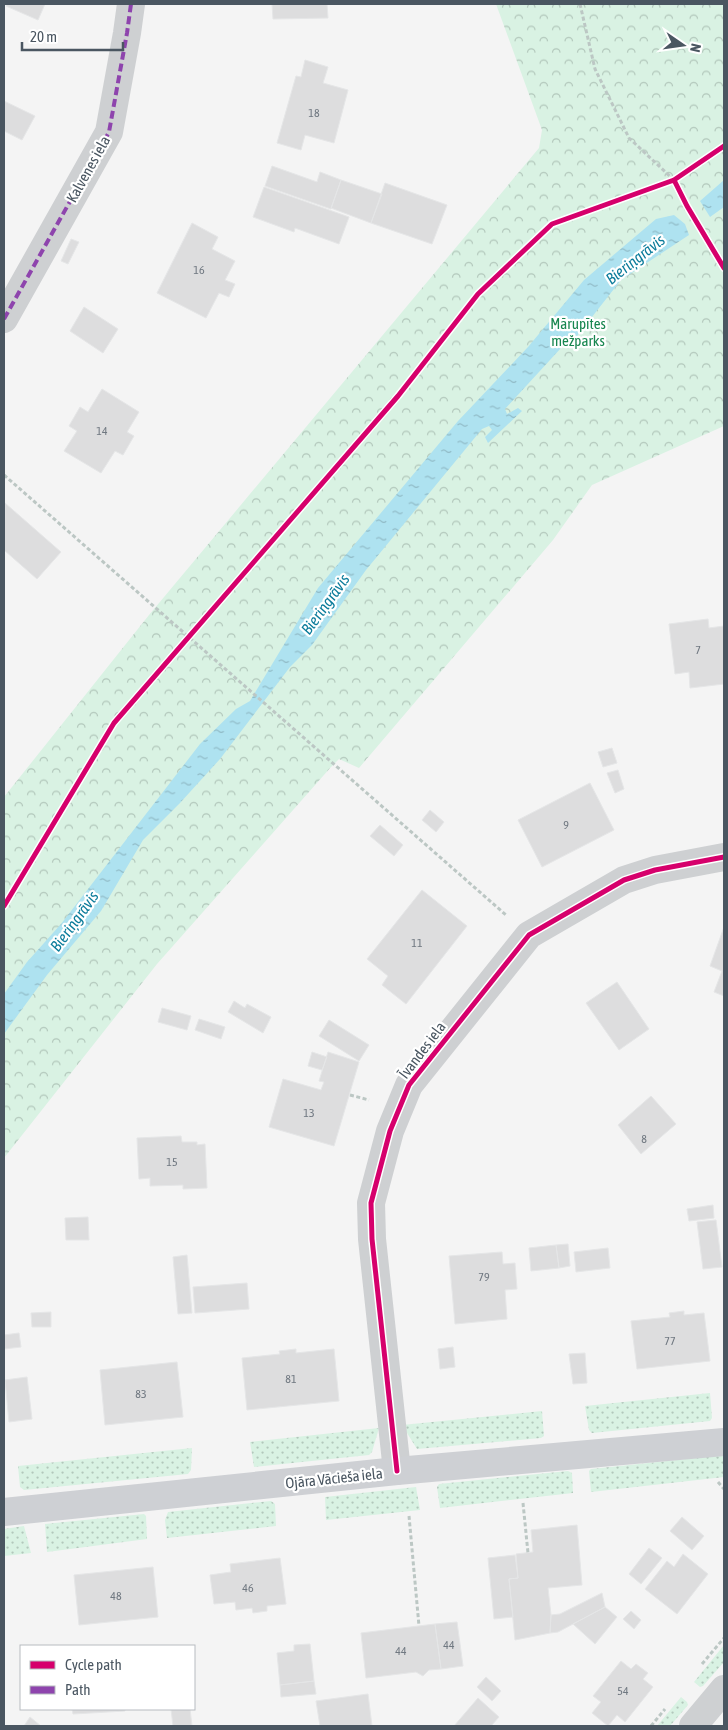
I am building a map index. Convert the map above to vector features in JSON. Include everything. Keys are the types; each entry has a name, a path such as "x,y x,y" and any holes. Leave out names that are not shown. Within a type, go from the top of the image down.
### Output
{"main road":[{"name":"Ojāra Vācieša iela","path":"4,1512 397,1471 724,1442"}],"street":[{"name":"Kalvenes iela","path":"4,320 109,132 128,33 131,4"},
{"name":"Īvandes iela","path":"397,1471 372,1239 371,1203 390,1131 409,1085 529,935 624,880 655,870 724,857"},
{"path":"693,1726 724,1689"}],"path":[{"path":"580,4 595,69 629,138 674,180 678,188"},
{"path":"665,183 682,175"},
{"path":"4,475 188,639 529,935"},
{"path":"182,646 195,632"},
{"path":"718,1482 724,1489"},
{"path":"523,1503 528,1553"},
{"path":"409,1516 419,1626"}],"green space":[{"name":"Mārupītes mežparks","path":"496,4 724,4 724,426 592,485 553,540 359,768 339,759 157,964 4,1158 4,797 149,615 539,148 542,130"},
{"path":"710,1393 712,1418 710,1421 592,1433 589,1430 585,1406"},
{"path":"542,1411 544,1436 541,1438 417,1449 402,1425"},
{"path":"379,1428 372,1452 369,1455 254,1467 250,1442"},
{"path":"192,1448 191,1470 188,1474 24,1490 20,1487 18,1466"},
{"path":"724,1455 724,1477 591,1492 589,1471 591,1469"},
{"path":"568,1471 572,1473 573,1493 440,1508 437,1487 439,1484"},
{"path":"416,1487 420,1510 326,1520 325,1497"},
{"path":"271,1501 275,1504 276,1526 167,1538 165,1520 168,1512"},
{"path":"144,1514 146,1516 147,1539 47,1552 45,1524"},
{"path":"24,1526 31,1553 4,1556 4,1529"},
{"path":"724,1645 724,1662 700,1687 694,1682"},
{"path":"681,1697 688,1705 670,1726 657,1726"}],"water":[{"path":"724,180 724,207 710,217 700,201"},
{"name":"Bieriņgrāvis","path":"674,215 685,224 689,235 621,280 577,336 561,348 505,409 507,414 518,408 522,411 488,443 485,437 492,430 489,426 482,429 366,570 312,645 290,667 220,759 143,840 101,911 47,975 4,1034 4,994 27,962 61,924 200,744 236,709 250,701 318,588 458,421 528,347 584,280 656,219"}],"building":[{"path":"7,4 45,4 38,20 6,6"},
{"path":"272,4 327,4 328,18 273,19"},
{"path":"305,60 328,67 323,83 348,90 334,143 305,135 301,150 277,143 296,76 301,77"},
{"path":"4,101 35,116 22,140 4,131"},
{"path":"272,166 317,182 320,172 341,180 331,209 265,186"},
{"path":"341,180 382,194 371,223 331,208"},
{"path":"385,183 447,205 432,244 371,223"},
{"path":"264,187 349,217 339,244 295,228 294,232 253,217"},
{"path":"192,223 218,237 212,249 235,261 225,280 235,284 229,297 219,293 206,318 157,293"},
{"path":"71,239 79,242 68,264 61,261"},
{"path":"84,307 118,329 103,353 70,331"},
{"path":"102,389 139,412 127,432 134,436 123,455 115,451 101,473 64,451 77,431 69,426 80,407 88,412"},
{"path":"5,503 61,552 37,579 4,550"},
{"path":"708,619 709,628 724,626 724,684 690,688 689,672 675,674 669,624"},
{"path":"612,748 617,763 603,767 598,752"},
{"path":"618,770 624,789 615,793 607,773"},
{"path":"590,783 614,830 542,867 518,820"},
{"path":"430,810 444,822 436,832 422,820"},
{"path":"380,825 403,845 394,856 370,836"},
{"path":"422,890 467,926 406,1004 382,985 388,976 367,959"},
{"path":"724,927 724,996 714,992 722,971 710,966"},
{"path":"617,982 649,1029 619,1050 586,1003"},
{"path":"234,1001 245,1008 247,1004 271,1017 263,1033 228,1012"},
{"path":"162,1008 191,1016 187,1030 158,1022"},
{"path":"199,1019 225,1027 221,1039 195,1030"},
{"path":"329,1020 369,1045 359,1061 319,1036"},
{"path":"312,1052 327,1057 322,1070 308,1066"},
{"path":"328,1052 359,1062 334,1146 269,1127 283,1079 321,1090 324,1082 319,1081"},
{"path":"651,1096 676,1124 641,1154 618,1125"},
{"path":"181,1136 182,1142 197,1142 197,1145 205,1144 207,1188 183,1189 183,1185 150,1186 150,1178 139,1179 137,1138"},
{"path":"713,1205 714,1218 689,1221 687,1209"},
{"path":"88,1217 89,1240 66,1240 65,1218"},
{"path":"716,1220 722,1267 703,1269 697,1222"},
{"path":"568,1244 570,1266 559,1268 556,1245"},
{"path":"556,1245 559,1268 531,1271 529,1248"},
{"path":"608,1248 610,1268 576,1272 574,1252"},
{"path":"502,1252 503,1264 515,1263 517,1289 505,1290 507,1319 455,1324 449,1256"},
{"path":"187,1255 192,1313 178,1314 173,1257"},
{"path":"247,1283 249,1309 195,1313 193,1287"},
{"path":"684,1311 684,1315 704,1313 710,1361 637,1369 631,1321 670,1317 669,1313"},
{"path":"51,1312 51,1327 32,1327 31,1313"},
{"path":"19,1333 21,1347 4,1349 4,1335"},
{"path":"453,1347 455,1367 440,1369 438,1349"},
{"path":"296,1349 296,1353 334,1349 339,1401 247,1410 242,1358 280,1354 279,1351"},
{"path":"585,1353 587,1383 573,1384 569,1354"},
{"path":"177,1362 183,1417 105,1425 100,1370"},
{"path":"27,1377 32,1419 9,1422 5,1380"},
{"path":"682,1517 704,1536 692,1550 670,1531"},
{"path":"577,1525 582,1585 548,1588 551,1615 550,1633 515,1640 509,1579 518,1578 516,1554 533,1552 531,1530"},
{"path":"649,1548 662,1558 641,1584 629,1574"},
{"path":"683,1554 708,1574 677,1614 645,1589 667,1561 674,1567"},
{"path":"515,1555 518,1578 509,1579 513,1617 494,1619 488,1558"},
{"path":"280,1558 286,1604 267,1606 267,1611 253,1613 252,1608 236,1610 235,1602 214,1604 210,1575 231,1572 230,1564"},
{"path":"153,1567 158,1617 79,1625 74,1575"},
{"path":"602,1593 605,1607 558,1632 550,1633 551,1615 560,1614"},
{"path":"605,1607 617,1617 595,1644 573,1624"},
{"path":"631,1611 641,1620 634,1629 623,1619"},
{"path":"457,1622 463,1666 441,1669 435,1624"},
{"path":"435,1624 441,1669 429,1670 423,1676 416,1672 366,1678 361,1633"},
{"path":"310,1644 314,1681 280,1685 277,1653 294,1651 294,1645"},
{"path":"621,1661 631,1669 636,1664 648,1673 643,1679 653,1687 625,1722 617,1715 608,1726 592,1713 601,1702 593,1696"},
{"path":"486,1677 501,1691 492,1701 477,1687"},
{"path":"314,1681 316,1694 281,1697 280,1685"},
{"path":"368,1694 372,1726 320,1726 316,1701"},
{"path":"478,1698 499,1717 491,1726 454,1726"},
{"path":"72,1710 125,1710 125,1711 73,1714"},
{"path":"171,1710 190,1710 192,1726 173,1726"},
{"path":"30,1717 41,1726 24,1726"}],"marked path":[{"path":"4,319 109,132 131,4"}],"cycle path":[{"path":"4,906 114,723 398,396 478,294 552,224 674,180 724,146"},
{"path":"674,180 687,206 724,268"},
{"path":"397,1471 372,1239 371,1203 390,1131 409,1085 529,935 624,880 655,870 724,857"}]}
